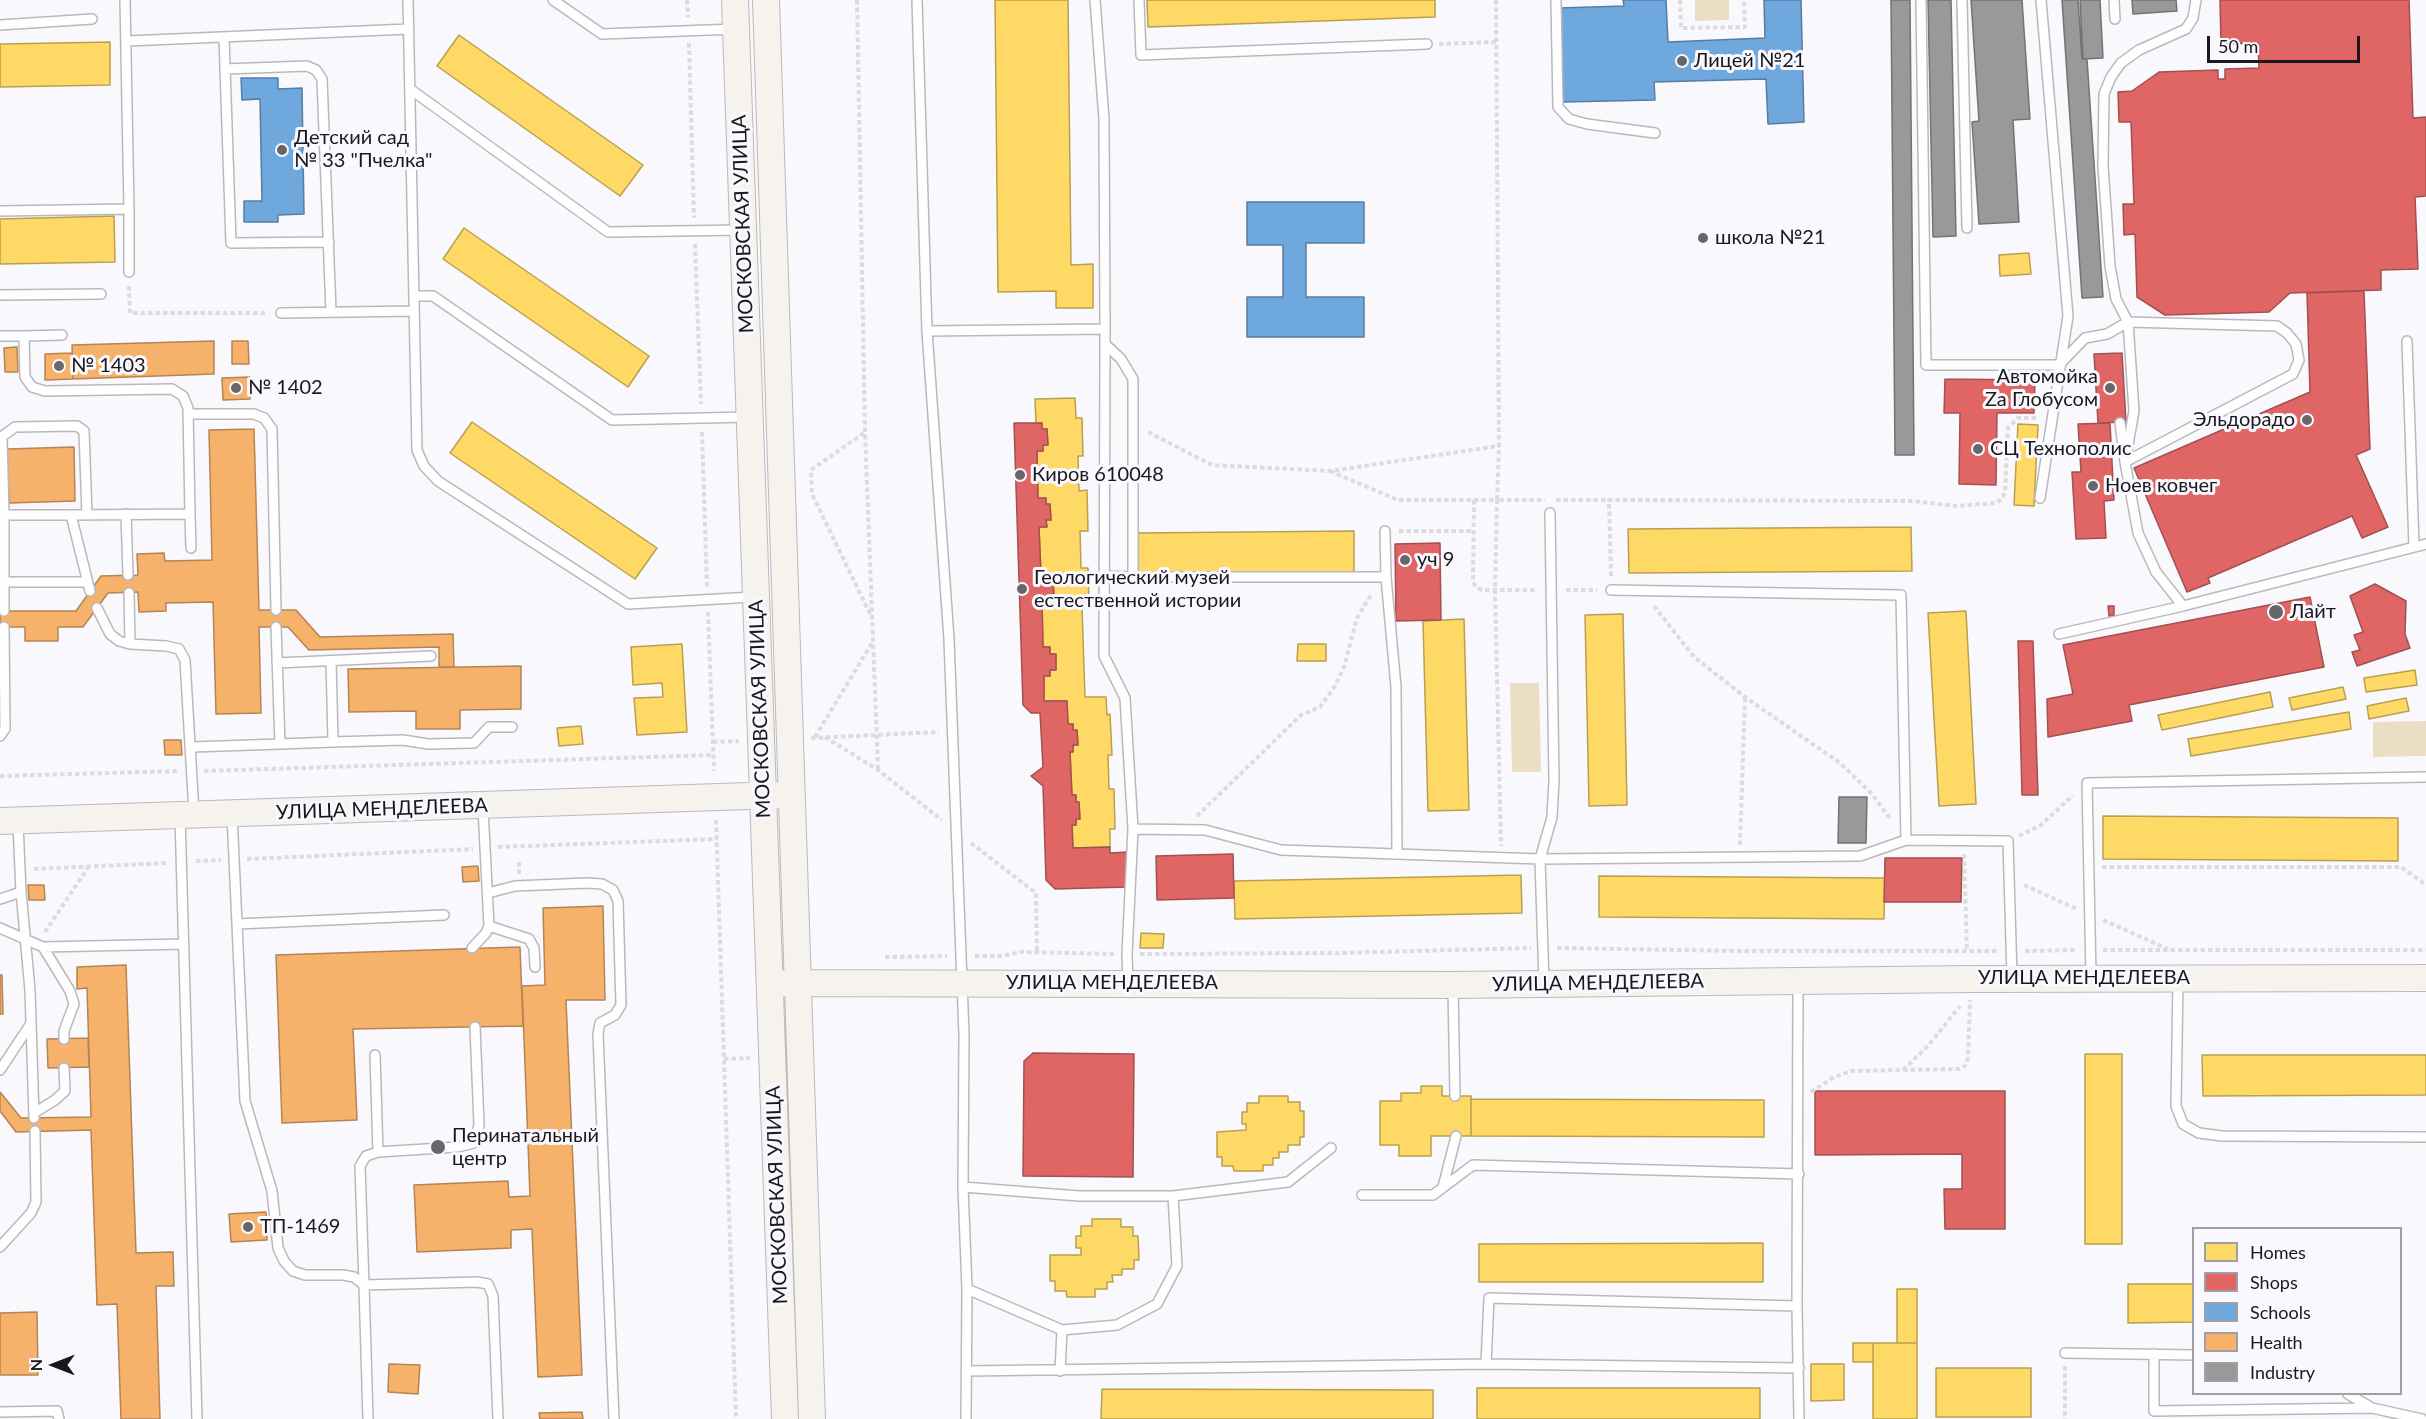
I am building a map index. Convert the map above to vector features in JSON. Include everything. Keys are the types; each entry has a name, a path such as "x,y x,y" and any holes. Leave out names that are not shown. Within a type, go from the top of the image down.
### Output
{"main road":[{"name":"МОСКОВСКАЯ УЛИЦА","path":"735,0 785,1419"},
{"name":"МОСКОВСКАЯ УЛИЦА","path":"766,0 812,1419"},
{"name":"УЛИЦА МЕНДЕЛЕЕВА","path":"9,821 792,795"},
{"name":"УЛИЦА МЕНДЕЛЕЕВА","path":"770,983 1453,985 2012,979 2426,978"}],"lane":[{"path":"125,0 129,272"},
{"path":"408,0 417,450 424,466 438,481 628,604 756,596"},
{"path":"553,0 602,34 736,29"},
{"path":"917,0 927,331 949,639 964,1035 966,1419"},
{"path":"1095,0 1104,119 1104,656 1125,698 1133,829 1127,954 1128,984"},
{"path":"1138,0 1141,55 1426,44"},
{"path":"1556,0 1557,107 1569,118 1587,124 1655,133"},
{"path":"1922,0 1926,364 2059,364 2085,338 2107,334 2128,322 2277,326 2296,344 2299,360 2293,374 2125,462"},
{"path":"1962,0 1967,228"},
{"path":"2040,498 2068,316 2041,0"},
{"path":"2114,0 2115,19"},
{"path":"2125,462 2134,411 2128,322 2116,299 2110,266 2103,166 2104,94 2111,77 2121,63 2139,50 2186,29 2193,18 2196,0"},
{"path":"0,25 92,19"},
{"path":"126,41 409,29"},
{"path":"224,38 231,243 329,242"},
{"path":"225,69 308,66 316,70 322,79 331,312"},
{"path":"410,89 608,232 743,230"},
{"path":"0,212 129,209"},
{"path":"0,295 100,294"},
{"path":"414,296 433,296 612,420 750,417"},
{"path":"281,313 414,311"},
{"path":"927,331 1105,329"},
{"path":"0,336 62,335"},
{"path":"24,336 25,377 32,387 45,392 172,389 183,396 188,408 191,548"},
{"path":"2407,341 2414,546"},
{"path":"1105,344 1121,359 1133,379 1133,577"},
{"path":"188,414 254,414 264,418 272,429 276,610"},
{"path":"2120,423 2138,533 2156,572 2183,606"},
{"path":"4,610 1,438 15,427 77,426 84,431 87,515"},
{"path":"1544,983 1540,859 1552,817 1554,780 1550,513"},
{"path":"126,514 128,575"},
{"path":"4,515 190,514"},
{"path":"4,582 89,586 71,515"},
{"path":"1385,531 1386,577 1396,687 1397,854"},
{"path":"2059,634 2183,606 2426,544"},
{"path":"1103,576 1386,577"},
{"path":"1611,590 1901,595 1906,840"},
{"path":"129,593 130,644"},
{"path":"97,608 110,634 119,641 179,649 185,660 193,771 181,862 197,1419"},
{"path":"0,736 5,729 4,627"},
{"path":"276,627 280,744"},
{"path":"277,663 431,656"},
{"path":"331,661 333,742"},
{"path":"192,747 403,740 428,744 474,743 489,728 512,727"},
{"path":"2091,979 2087,783 2426,777"},
{"path":"472,948 486,933 489,926 483,805"},
{"path":"232,813 244,1101 272,1191 278,1248 284,1261 293,1271 305,1275 354,1277 364,1286 477,1282 488,1284 494,1296 498,1419"},
{"path":"9,821 21,869 31,1024 34,1115 65,1090 64,1068"},
{"path":"1133,829 1205,830 1281,850 1540,859 1860,856 1906,840 2008,841 2012,979"},
{"path":"488,893 515,886 587,883 602,884 612,890 618,901 621,1005 615,1015 600,1023 598,1034 614,1419"},
{"path":"0,899 21,892"},
{"path":"237,924 444,915"},
{"path":"489,926 529,939 534,948 535,967"},
{"path":"0,928 40,946 184,944"},
{"path":"40,946 70,991 74,1004 64,1030 64,1039"},
{"path":"2178,978 2176,1106 2183,1124 2199,1133 2222,1136 2426,1137"},
{"path":"1798,981 1799,1419"},
{"path":"1453,985 1455,1096"},
{"path":"0,1070 31,1024"},
{"path":"368,1419 360,1166 366,1156 378,1152 457,1147 474,1143 479,1125 475,1027"},
{"path":"375,1055 378,1152"},
{"path":"0,1247 31,1213 36,1202 34,1131"},
{"path":"1443,1188 1456,1136"},
{"path":"963,1187 1079,1196 1173,1196 1288,1182 1331,1148"},
{"path":"1362,1195 1433,1195 1473,1165 1799,1174"},
{"path":"967,1288 1062,1330 1117,1325 1157,1304 1176,1266 1173,1196"},
{"path":"1486,1364 1489,1298 1797,1306"},
{"path":"1060,1371 1062,1330"},
{"path":"2065,1353 2192,1355"},
{"path":"2154,1354 2154,1411 2372,1408 2422,1419"},
{"path":"966,1371 1486,1364 1799,1368"},
{"path":"2350,1395 2372,1408"},
{"path":"0,1412 57,1411 59,1419"}],"path":[{"path":"687,0 714,771"},
{"path":"857,0 865,432 878,770"},
{"path":"1496,0 1499,446 1495,591 1502,858"},
{"path":"1680,0 1681,28 1745,27 1744,0"},
{"path":"1426,44 1496,42"},
{"path":"129,272 130,313 281,313"},
{"path":"1330,471 1398,500 1913,501 1956,506 1996,503 2002,499 2008,428 2018,418 2052,418"},
{"path":"1134,425 1212,465 1330,471 1499,446"},
{"path":"865,432 811,470 812,495 873,621"},
{"path":"1474,500 1473,582 1476,588 1495,591 1611,590 1609,500"},
{"path":"1385,531 1473,531"},
{"path":"1183,830 1301,716 1320,706 1335,686 1344,667 1357,618 1367,600 1386,577"},
{"path":"1642,591 1694,657 1745,697 1840,763 1872,794 1906,840"},
{"path":"815,737 873,641"},
{"path":"1739,857 1745,697"},
{"path":"804,738 952,731"},
{"path":"825,737 878,770 1036,893 1037,952"},
{"path":"713,742 743,740"},
{"path":"0,776 713,755"},
{"path":"2008,841 2041,825 2087,783"},
{"path":"716,820 736,1419"},
{"path":"21,869 717,839"},
{"path":"1964,841 1967,951"},
{"path":"40,946 90,866"},
{"path":"2089,867 2401,867 2426,885"},
{"path":"885,957 1037,952 1339,953 1542,948 1741,951 2426,950"},
{"path":"1903,1071 1927,1047 1960,1006"},
{"path":"1798,1100 1833,1077 1852,1071 1950,1071 1965,1066 1968,1058 1970,1006"},
{"path":"724,1059 755,1058"},
{"path":"2065,1353 2065,1419"}],"shaded area":[{"path":"1695,0 1729,0 1729,20 1695,21"},
{"path":"1510,683 1539,683 1541,772 1512,772"},
{"path":"2426,721 2426,756 2373,757 2373,722"}],"building: Homes":[{"path":"995,0 1068,0 1071,265 1093,264 1093,308 1056,308 1056,291 998,292"},
{"path":"1147,0 1435,0 1435,17 1148,27"},
{"path":"459,35 643,165 620,196 437,66"},
{"path":"110,42 110,85 0,87 0,44"},
{"path":"114,216 115,262 0,264 0,219"},
{"path":"464,228 649,356 628,387 443,259"},
{"path":"2029,253 2031,274 2000,276 1999,255"},
{"path":"1075,398 1076,418 1082,418 1083,456 1078,456 1079,491 1087,490 1088,531 1080,531 1081,568 1088,568 1089,607 1082,607 1085,697 1106,697 1107,715 1110,714 1112,755 1108,755 1109,789 1114,789 1115,829 1110,829 1110,847 1073,848 1072,825 1076,825 1076,819 1080,819 1079,802 1076,802 1076,795 1072,795 1070,752 1073,752 1073,745 1078,745 1077,730 1073,730 1073,724 1068,724 1067,701 1044,701 1044,676 1050,676 1050,670 1056,670 1056,654 1050,654 1050,647 1043,647 1042,602 1048,602 1048,597 1054,596 1053,581 1049,581 1048,574 1041,575 1039,527 1047,527 1046,520 1051,520 1050,504 1046,504 1046,498 1038,498 1037,451 1043,451 1043,445 1048,445 1047,429 1042,429 1042,423 1036,423 1035,399"},
{"path":"472,422 657,548 635,579 450,453"},
{"path":"2018,424 2038,425 2034,506 2014,505"},
{"path":"1911,527 1912,571 1629,573 1628,529"},
{"path":"1354,531 1354,573 1138,574 1138,533"},
{"path":"1966,611 1976,804 1939,806 1928,613"},
{"path":"1623,614 1627,805 1589,806 1585,615"},
{"path":"1464,619 1469,810 1428,811 1423,621"},
{"path":"682,644 687,732 637,735 634,698 663,697 662,683 633,685 631,647"},
{"path":"1298,644 1326,644 1326,661 1297,661"},
{"path":"2415,670 2417,685 2366,692 2364,678"},
{"path":"2343,687 2346,699 2292,710 2289,698"},
{"path":"2270,692 2273,707 2162,730 2158,715"},
{"path":"2406,698 2409,711 2369,719 2367,706"},
{"path":"2349,712 2351,729 2191,756 2188,739"},
{"path":"581,726 583,744 559,746 557,728"},
{"path":"2103,816 2398,818 2398,861 2103,859"},
{"path":"1521,875 1522,913 1235,919 1234,881"},
{"path":"1599,876 1885,878 1884,919 1599,917"},
{"path":"1141,933 1164,934 1163,948 1140,948"},
{"path":"2085,1054 2122,1054 2122,1244 2085,1244"},
{"path":"2202,1055 2426,1055 2426,1095 2203,1096"},
{"path":"1421,1086 1442,1086 1442,1096 1471,1096 1471,1136 1431,1136 1431,1156 1399,1156 1399,1145 1380,1145 1380,1101 1401,1101 1401,1093 1421,1093"},
{"path":"1259,1096 1288,1096 1288,1102 1300,1102 1300,1111 1304,1111 1304,1137 1300,1137 1300,1145 1288,1145 1288,1152 1279,1152 1279,1158 1273,1158 1273,1165 1263,1165 1263,1171 1234,1171 1233,1166 1222,1166 1222,1157 1217,1157 1217,1132 1246,1130 1246,1124 1242,1124 1242,1112 1247,1112 1247,1103 1259,1103"},
{"path":"1471,1099 1764,1100 1764,1137 1471,1136"},
{"path":"1092,1219 1121,1219 1121,1227 1133,1227 1133,1236 1138,1236 1139,1260 1134,1260 1134,1269 1122,1269 1122,1275 1112,1275 1113,1282 1107,1282 1107,1289 1095,1289 1095,1297 1067,1297 1066,1291 1055,1291 1055,1281 1050,1281 1050,1255 1081,1255 1081,1248 1076,1248 1076,1236 1081,1236 1081,1226 1092,1226"},
{"path":"1763,1243 1763,1282 1479,1282 1479,1244"},
{"path":"2128,1284 2192,1284 2192,1322 2128,1323"},
{"path":"1897,1289 1917,1289 1917,1343 1897,1343"},
{"path":"1853,1343 1873,1343 1873,1362 1853,1362"},
{"path":"1873,1343 1917,1343 1917,1419 1873,1419"},
{"path":"1811,1364 1844,1364 1844,1400 1811,1401"},
{"path":"1936,1368 2031,1368 2031,1417 1936,1417"},
{"path":"1477,1388 1760,1388 1760,1419 1477,1419"},
{"path":"1102,1389 1433,1390 1433,1419 1101,1419"}],"building: Shops":[{"path":"2220,0 2409,0 2413,118 2426,117 2426,196 2415,197 2418,269 2381,270 2381,290 2290,293 2269,312 2165,315 2137,297 2135,234 2124,235 2123,204 2134,204 2131,122 2119,122 2118,92 2132,91 2159,72 2218,70 2218,79 2225,79 2225,69 2259,68 2258,43 2221,44"},
{"name":"Эльдорадо","path":"2364,291 2370,449 2356,455 2388,527 2362,538 2352,516 2208,578 2210,583 2187,592 2134,468 2310,392 2307,293"},
{"name":"Автомойка Za Глобусом","path":"2122,353 2126,422 2098,423 2094,354"},
{"name":"СЦ Технополис","path":"1945,379 2035,380 2034,413 1997,413 1996,485 1959,484 1960,413 1944,413"},
{"path":"1014,423 1042,423 1042,429 1047,429 1048,445 1043,445 1043,451 1037,451 1038,498 1046,498 1046,504 1050,504 1051,520 1046,520 1047,527 1039,527 1041,575 1048,574 1049,581 1053,581 1054,596 1048,597 1048,602 1042,602 1043,647 1050,647 1050,654 1056,654 1056,670 1050,670 1050,676 1044,676 1044,701 1067,701 1068,724 1073,724 1073,730 1077,730 1078,745 1073,745 1073,752 1070,752 1072,795 1076,795 1076,802 1079,802 1080,819 1076,819 1076,825 1072,825 1073,848 1110,847 1110,853 1128,852 1128,887 1055,889 1046,880 1043,786 1031,776 1043,767 1040,713 1031,713 1023,705"},
{"name":"Ноев ковчег","path":"2110,423 2114,500 2104,501 2106,538 2076,539 2072,472 2081,472 2078,424"},
{"path":"1440,543 1441,620 1396,621 1395,544"},
{"path":"2375,584 2406,601 2405,634 2410,648 2357,666 2352,652 2360,650 2354,635 2363,632 2350,596"},
{"path":"2310,597 2324,667 2129,705 2132,721 2048,737 2047,699 2073,694 2063,645"},
{"path":"2108,606 2114,606 2114,616 2109,616"},
{"path":"2018,641 2033,641 2038,795 2022,795"},
{"path":"1233,854 1234,898 1157,900 1156,856"},
{"path":"1885,858 1962,858 1961,902 1884,902"},
{"path":"1033,1053 1134,1054 1133,1177 1023,1176 1024,1061"},
{"path":"1815,1091 2005,1091 2005,1229 1945,1229 1944,1189 1962,1189 1962,1154 1815,1155"}],"building: Schools":[{"name":"Лицей №21","path":"1623,0 1666,0 1668,42 1765,38 1764,0 1801,0 1804,122 1768,124 1766,79 1654,82 1655,100 1563,102 1560,8 1624,6"},
{"name":"Детский сад № 33 \"Пчелка\"","path":"241,78 278,78 278,89 302,88 304,214 278,215 278,222 244,222 244,201 262,201 260,99 242,100"},
{"path":"1247,202 1364,202 1364,243 1306,243 1306,297 1364,297 1364,337 1247,337 1247,297 1283,297 1283,245 1247,245"}],"building: Health":[{"path":"214,341 214,374 73,379 72,345"},
{"path":"232,341 248,341 249,364 232,364"},
{"path":"17,347 18,372 5,372 4,348"},
{"name":"№ 1403","path":"72,353 73,379 45,380 45,354"},
{"name":"№ 1402","path":"250,377 250,399 223,400 222,378"},
{"path":"254,429 259,610 296,610 320,637 453,634 454,667 439,667 439,647 309,650 288,627 259,627 261,713 216,714 213,602 166,603 166,611 139,612 138,592 108,593 83,627 58,627 58,641 25,641 25,627 0,627 0,611 76,611 101,576 138,575 137,554 164,553 165,561 212,560 209,430"},
{"path":"74,447 75,501 9,503 7,449"},
{"path":"521,666 521,709 460,710 460,729 416,729 416,711 349,712 348,669"},
{"path":"164,740 181,740 182,755 165,755"},
{"path":"478,866 479,881 463,882 462,867"},
{"path":"28,885 44,885 45,900 29,900"},
{"path":"603,906 605,1000 566,1000 582,1375 538,1377 532,1229 511,1230 511,1248 417,1252 414,1185 508,1181 509,1197 530,1196 522,986 545,985 543,908"},
{"path":"520,947 523,1026 353,1029 357,1120 282,1123 276,955"},
{"path":"126,965 136,1253 173,1252 174,1286 156,1286 160,1419 121,1419 117,1304 97,1305 91,1130 16,1132 0,1111 0,1092 21,1118 91,1117 87,988 77,989 77,967"},
{"path":"0,975 2,975 3,1014 0,1014"},
{"path":"88,1038 89,1067 48,1068 47,1039"},
{"name":"ТП-1469","path":"266,1212 267,1240 231,1242 229,1214"},
{"path":"37,1312 38,1375 0,1375 0,1313"},
{"path":"389,1364 420,1365 418,1394 388,1392"},
{"path":"582,1412 583,1419 540,1419 539,1413"}],"building: Industry":[{"path":"1891,0 1910,0 1914,455 1895,455"},
{"path":"1928,0 1951,0 1956,236 1933,237"},
{"path":"1971,0 2022,0 2030,119 2013,120 2019,222 1979,224 1972,122 1979,121"},
{"path":"2062,0 2078,0 2082,59 2087,59 2103,297 2082,298"},
{"path":"2080,0 2100,0 2103,58 2083,59"},
{"path":"2132,0 2176,0 2177,11 2133,14"},
{"path":"1839,797 1867,797 1866,843 1838,843"}],"place":[{"name":"Лицей №21","path":"1682,61"},
{"name":"Детский сад № 33 \"Пчелка\"","path":"282,150"},
{"name":"школа №21","path":"1703,238"},
{"name":"№ 1403","path":"59,366"},
{"name":"№ 1402","path":"236,388"},
{"name":"Автомойка Za Глобусом","path":"2110,388"},
{"name":"Эльдорадо","path":"2307,420"},
{"name":"СЦ Технополис","path":"1978,449"},
{"name":"Киров 610048","path":"1020,475"},
{"name":"Ноев ковчег","path":"2093,486"},
{"name":"уч 9","path":"1405,560"},
{"name":"Геологический музей естественной истории","path":"1022,589"},
{"name":"Лайт","path":"2276,612"},
{"name":"Перинатальный центр","path":"438,1147"},
{"name":"ТП-1469","path":"248,1227"}]}
